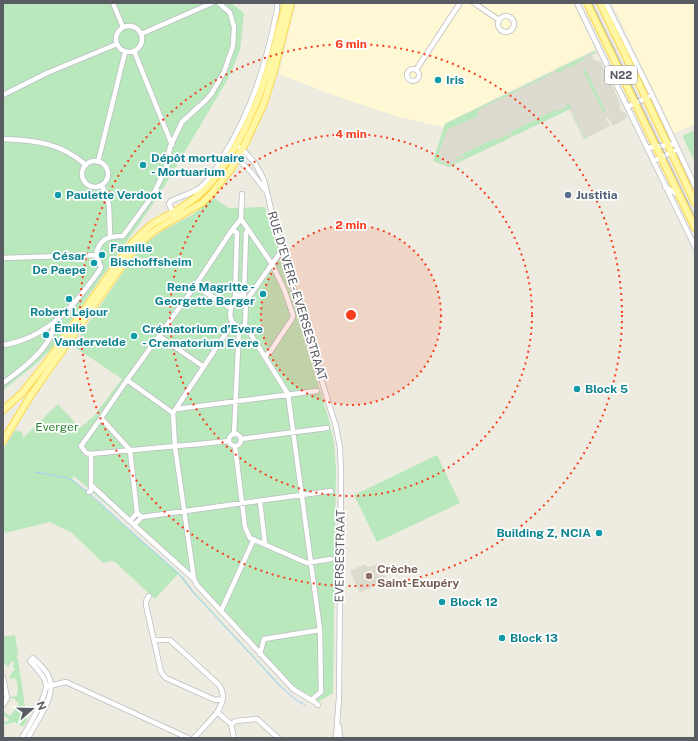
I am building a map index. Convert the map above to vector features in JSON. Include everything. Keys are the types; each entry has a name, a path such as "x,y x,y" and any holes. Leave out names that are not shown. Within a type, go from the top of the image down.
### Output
{"main road":[{"path":"3,441 31,396 131,253 147,237 205,190 215,178 229,152 236,145 250,120 264,83 286,3"},
{"path":"3,410 22,393 43,368 132,243 152,224 197,206 212,193 226,177 238,158 264,103 291,3"},
{"name":"N22","path":"587,3 661,158"},
{"name":"N22","path":"600,3 649,97 672,153"},
{"path":"672,153 695,203"},
{"path":"661,158 695,228"}],"street":[{"path":"113,3 124,27"},
{"path":"141,34 212,3"},
{"path":"3,345 36,335 63,315 101,267 96,255 101,243 110,236 123,236 153,195 166,168 172,145 182,122 212,93 228,61 233,46 234,27 230,13 219,3"},
{"path":"174,215 169,204 171,201 198,189 229,152 257,89 271,41 278,10 277,3"},
{"path":"416,70 460,3"},
{"path":"474,3 499,20"},
{"path":"577,3 695,247"},
{"path":"606,3 649,97 676,146 695,186"},
{"path":"132,26 141,34 140,45 134,51 125,52 119,48 115,40 117,33 124,27 132,26"},
{"path":"3,95 47,73 117,44"},
{"path":"134,51 172,145"},
{"path":"98,162 125,52"},
{"path":"627,107 649,97"},
{"path":"644,140 647,129"},
{"path":"3,138 44,142 76,156 86,165"},
{"name":"RUE D'EVERE - EVERSESTRAAT","path":"236,145 242,149 255,163 262,174 266,185 282,250 327,397"},
{"path":"647,148 668,145 676,146"},
{"path":"654,161 672,153 676,146"},
{"name":"RUE D'EVERE - EVERSESTRAAT","path":"229,152 238,158 258,180 268,194"},
{"path":"94,161 98,162 105,166 108,174 102,185 91,186 84,181 82,174 86,165 94,161"},
{"path":"102,185 109,205 110,236"},
{"path":"665,187 679,195"},
{"path":"229,441 91,454 86,453 82,446 127,380 235,232 241,219 242,194"},
{"path":"241,219 247,231 272,264 284,289 293,315 292,319 270,352 265,356"},
{"path":"235,232 247,231"},
{"path":"247,231 244,295 246,301 245,326 288,394 294,432 320,630 321,692 311,700"},
{"path":"235,232 235,296 231,308 230,320 232,324 239,328 245,326"},
{"path":"246,301 282,250"},
{"path":"3,258 96,255"},
{"path":"195,286 231,308"},
{"path":"235,296 244,295"},
{"path":"3,383 20,371 40,352 54,330 54,323"},
{"path":"232,324 174,411 175,447 194,579 197,585 293,688 301,695 318,705"},
{"path":"229,441 231,435 234,434 239,328"},
{"path":"159,336 204,367"},
{"path":"127,380 174,411 236,401 317,391"},
{"name":"EVERSESTRAAT","path":"327,397 336,427 341,465 338,717 336,738"},
{"path":"101,418 130,450 137,513 142,517"},
{"path":"241,439 327,428"},
{"path":"234,434 240,436 241,439"},
{"path":"236,446 240,443 241,439"},
{"path":"229,441 230,444 236,446"},
{"path":"236,446 245,527 250,538 307,562 311,563 331,560"},
{"path":"89,492 91,491 91,454"},
{"path":"91,485 194,579"},
{"path":"134,525 142,517 331,491"},
{"path":"260,501 265,544"},
{"path":"130,521 137,513"},
{"path":"221,611 254,539"},
{"path":"149,596 146,601 146,605 161,672 166,678 215,700 223,699"},
{"path":"260,654 264,639 320,630"},
{"path":"154,640 170,640 223,690 223,699 217,712 194,738"},
{"path":"28,738 48,702 51,693 49,686 31,660"},
{"path":"3,677 7,698 3,705"},
{"path":"49,686 62,683 70,684 188,738"},
{"path":"22,738 49,686"},
{"path":"217,712 231,724 234,738"},
{"name":"EVERSESTRAAT","path":"338,717 340,738"},
{"path":"231,724 236,721 257,719 278,738"}],"shaded area":[{"path":"297,3 573,3 595,49 445,123 444,127 399,117 336,96 279,74"},
{"path":"612,3 695,3 695,124 674,133"},
{"path":"595,51 596,53 592,55 594,60 601,62 621,105 619,106 621,111 625,112 627,118 613,126 608,118 606,118 610,126 584,139 569,109 449,167 433,161 445,124"},
{"name":"Crèche Saint-Exupéry","path":"379,563 387,580 360,593 350,571 365,564 366,566 370,567"}],"green space":[{"path":"3,3 231,3 244,13 240,50 229,77 158,197 51,349 36,364 3,390"},
{"path":"595,51 596,53 584,57 585,59 569,68 568,66 565,67 566,69 558,73 555,70"},
{"path":"585,68 606,112 604,113 583,71"},
{"path":"552,72 552,74 484,107 477,112 478,116 448,129 438,155 441,156 439,161 449,165 454,162 456,164 449,167 433,161 445,124"},
{"path":"568,103 572,107 570,108 574,117 576,116 575,119 584,137 588,137 584,139 570,109 512,137 510,132 557,109 558,111 567,107 566,104"},
{"path":"695,130 695,163 683,137 684,135"},
{"path":"508,133 510,138 457,163 456,160 464,158 463,155 456,159 454,158 496,138 497,140"},
{"name":"Everger","path":"214,198 229,208 265,207 329,420 334,443 336,468 333,693 318,702 312,696 302,693 274,667 197,583 74,476 72,479 181,575 194,592 296,700 280,686 193,593 178,574 155,599 115,562 111,561 103,563 72,533 50,522 5,533 3,526 3,450 15,430 22,432 23,438 58,404 80,428 93,417 122,379 73,346 132,259 146,243 164,230 192,215"},
{"path":"437,455 460,503 377,542 354,495"},
{"path":"15,635 18,655 16,657 18,659 27,720 23,727 15,722 3,725 4,721 7,722 9,719 3,715 3,711 10,716 19,704 15,700 16,699 10,698 17,696 18,692 15,678 11,679 9,677 15,669 12,666 15,663 12,661 8,667 3,661 3,637"}],"waterway":[{"path":"35,472 67,478 75,482 87,492"},
{"path":"90,494 157,555"},
{"path":"158,555 182,577 194,593 280,686 296,700 305,705"}],"tram line":[{"path":"592,3 695,217"}],"place":[{"name":"Iris","path":"438,80"},
{"name":"Dépôt mortuaire - Mortuarium","path":"143,165"},
{"name":"Paulette Verdoot","path":"58,195"},
{"name":"Justitia","path":"568,195"},
{"name":"Famille Bischoffsheim","path":"102,255"},
{"name":"César De Paepe","path":"94,263"},
{"name":"René Magritte - Georgette Berger","path":"263,294"},
{"name":"Robert Lejour","path":"69,299"},
{"name":"Émile Vandervelde","path":"46,335"},
{"name":"Crématorium d’Evere - Crematorium Evere","path":"134,336"},
{"name":"Block 5","path":"577,389"},
{"name":"Building Z, NCIA","path":"599,533"},
{"name":"Crèche Saint-Exupéry","path":"369,576"},
{"name":"Block 12","path":"442,602"},
{"name":"Block 13","path":"502,638"}]}
